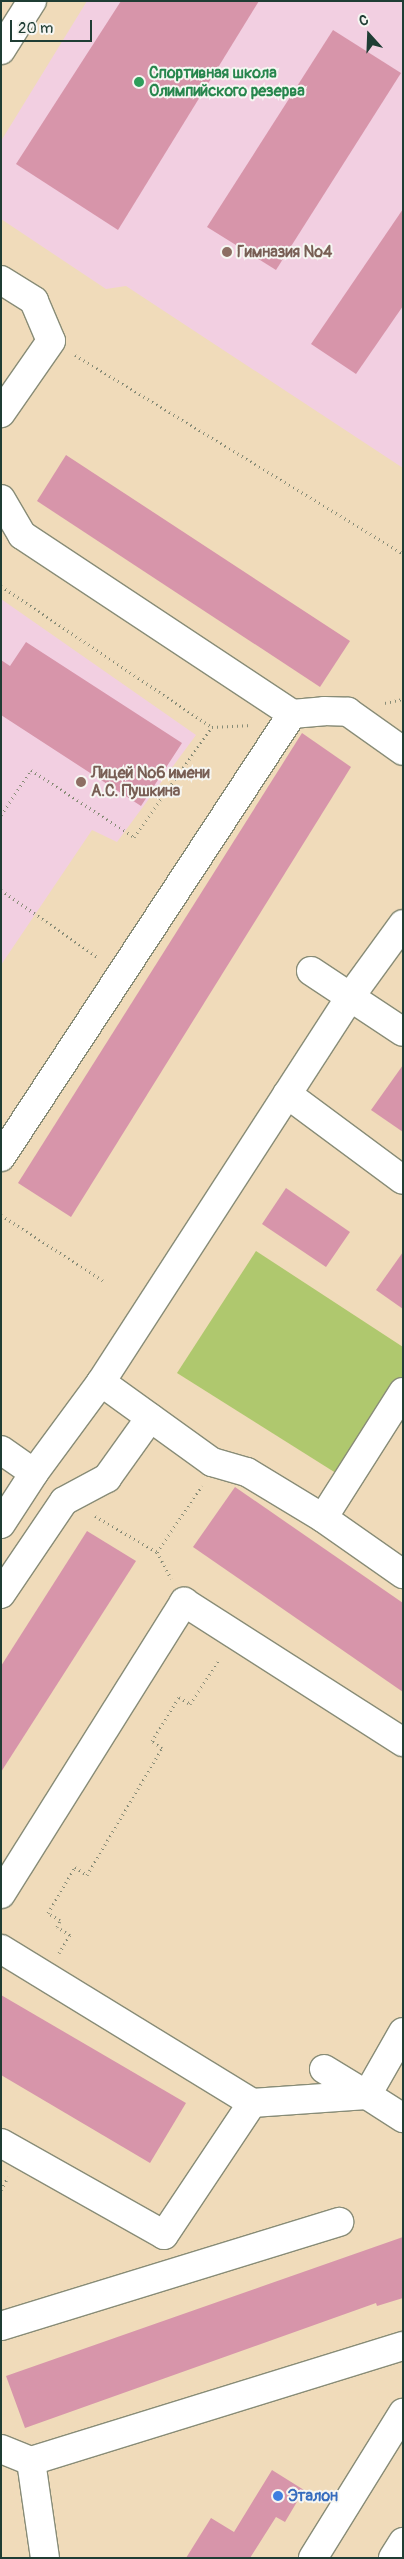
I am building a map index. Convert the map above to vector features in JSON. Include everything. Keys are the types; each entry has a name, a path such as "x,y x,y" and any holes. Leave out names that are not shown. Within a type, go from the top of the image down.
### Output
{"street":[{"path":"1,50 32,1"},
{"path":"1,280 34,301 51,341 1,413"},
{"path":"1,499 22,535 289,718"},
{"path":"1,1157 289,718 324,711 348,712 403,751"},
{"path":"1,1524 34,1473 101,1382 350,997 403,924"},
{"path":"312,971 403,1032"},
{"path":"287,1094 403,1180"},
{"path":"101,1382 212,1462 247,1472 323,1518 403,1574"},
{"path":"323,1518 403,1392"},
{"path":"1,1594 64,1501 108,1478 150,1418"},
{"path":"1,1450 34,1473"},
{"path":"1,1894 184,1602 403,1742"},
{"path":"1,1949 252,2103 367,2096"},
{"path":"367,2096 403,2032"},
{"path":"324,2069 403,2118"},
{"path":"1,2143 164,2235 252,2103"},
{"path":"1,2326 340,2222"},
{"path":"1,2449 31,2461 403,2346"},
{"path":"313,2558 403,2413"},
{"path":"31,2461 45,2558"},
{"path":"393,2558 403,2542"}],"path":[{"path":"51,341 403,554"},
{"path":"1,586 212,727 289,718"},
{"path":"1,815 31,770 134,838 212,727"},
{"path":"1,890 121,974"},
{"path":"1,1215 104,1282"},
{"path":"94,1516 157,1552 204,1484"},
{"path":"45,1977 70,1935 57,1926 60,1920 48,1913 75,1866 87,1875 162,1748 152,1741 179,1697 190,1704 218,1659 227,1664"}],"shaded area":[{"name":"Гимназия №4","path":"87,1 403,1 403,468 126,286 106,289 1,219 1,141"},
{"name":"Лицей №6 имени А.С. Пушкина","path":"1,599 196,735 117,842 92,830 1,965"}],"green space":[{"path":"256,1251 403,1347 403,1377 339,1475 177,1373"}],"building":[{"name":"Спортивная школа Олимпийского резерва","path":"121,1 259,1 118,230 16,164"},
{"path":"333,30 401,73 276,270 207,227"},
{"path":"403,209 403,306 356,374 311,344"},
{"path":"66,455 350,641 320,687 37,501"},
{"path":"26,642 182,743 141,806 1,715 1,660 10,666"},
{"path":"302,733 351,767 71,1217 18,1183"},
{"path":"403,1065 403,1132 371,1110"},
{"path":"286,1188 350,1232 326,1267 262,1224"},
{"path":"403,1252 403,1309 376,1290"},
{"path":"235,1487 403,1603 403,1692 193,1547"},
{"path":"87,1531 136,1561 1,1772 1,1666"},
{"path":"1,1995 186,2103 150,2163 1,2075"},
{"path":"403,2237 403,2298 377,2306 376,2303 25,2428 6,2376"},
{"path":"272,2470 304,2490 285,2522 276,2517 250,2558 186,2558 211,2518 234,2532"}],"place":[{"name":"Спортивная школа Олимпийского резерва","path":"139,82"},
{"name":"Гимназия №4","path":"227,252"},
{"name":"Лицей №6 имени А.С. Пушкина","path":"81,782"},
{"name":"Эталон","path":"278,2496"}]}
